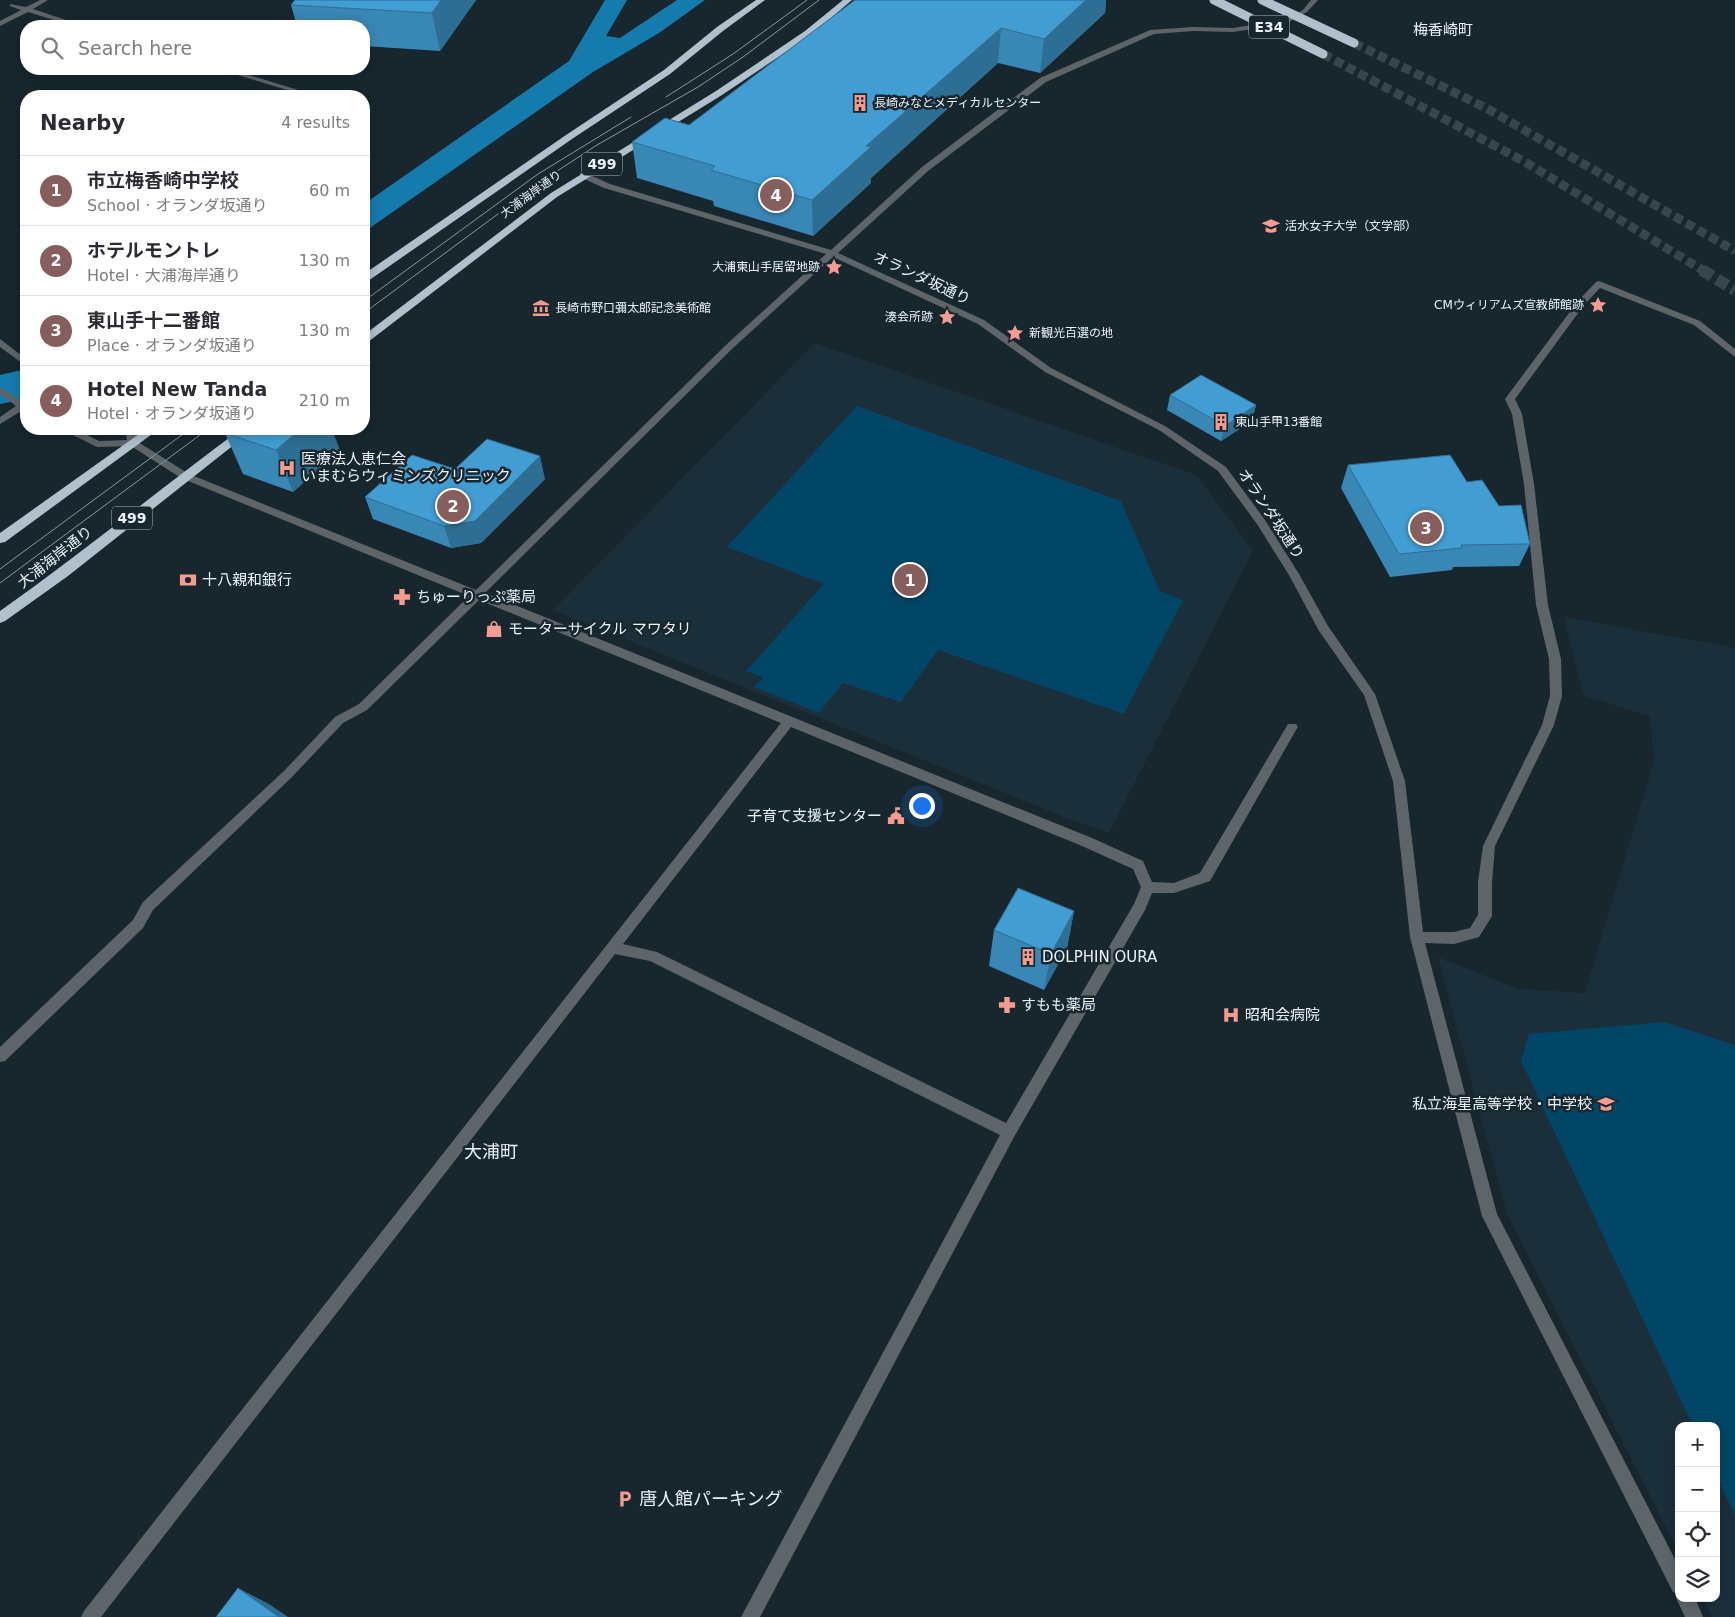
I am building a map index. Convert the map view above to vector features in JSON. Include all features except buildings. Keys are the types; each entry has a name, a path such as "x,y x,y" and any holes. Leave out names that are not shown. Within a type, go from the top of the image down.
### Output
{"highway":[{"name":"大浦海岸通り","path":"370,276 568,137 667,72 720,28 761,0"},
{"name":"大浦海岸通り","path":"370,335 554,195 583,175 727,87 808,33 848,0"},
{"name":"E34","path":"1214,0 1323,54"},
{"name":"E34","path":"1262,0 1354,43"},
{"path":"0,539 144,435"},
{"name":"大浦海岸通り","path":"0,618 63,573 240,435"}],"street":[{"path":"21,0 9,6 60,20"},
{"path":"0,24 45,0"},
{"path":"0,1056 138,924 148,906 288,774 340,720 363,708 730,346 925,169 1043,80 1154,32 1193,29 1233,30 1285,22 1305,10 1315,0"},
{"path":"242,75 294,90"},
{"name":"オランダ坂通り","path":"583,175 607,186 831,253 982,322 1048,370 1162,428 1222,469 1261,522 1294,574 1323,628 1369,694 1399,781 1417,937 1490,1216 1675,1578"},
{"path":"1417,937 1454,938 1474,933 1485,916 1485,882 1489,846 1545,732 1556,696 1555,659 1542,605 1529,484 1517,414 1510,399 1581,303 1598,284 1697,323 1735,354"},
{"path":"3,345 20,358"},
{"path":"0,390 20,404"},
{"path":"0,421 20,409"},
{"path":"80,435 97,444 133,443 185,476 1087,842 1138,865 1148,887 1140,906 1009,1132 750,1617"},
{"path":"131,435 133,443"},
{"path":"90,1617 788,722"},
{"path":"1148,887 1174,888 1205,877 1292,727"},
{"path":"611,947 652,956 1009,1132"},
{"path":"1687,1602 1694,1617"}],"shaded area":[{"path":"605,0 627,0 606,36 620,38 677,0 705,0 659,33 593,72 370,228 370,200 569,61"},
{"path":"815,343 1196,475 1253,551 1109,833 1069,819 553,610"},
{"path":"20,370 20,400 0,404 0,375"},
{"path":"857,406 1121,501 1160,591 1183,600 1124,714 938,650 901,702 843,683 819,713 754,687 763,677 746,671 824,584 727,547"},
{"name":"私立海星高等学校・中学校","path":"1564,617 1735,648 1735,1617 1712,1617 1704,1602 1720,1602 1720,1422 1675,1422 1675,1545 1507,1214 1438,957 1518,989 1585,993 1654,761 1650,716 1584,696"},
{"path":"1664,1022 1735,1045 1735,1515 1720,1484 1720,1422 1691,1422 1521,1061 1529,1034"}],"tunnel":[{"path":"1354,43 1486,108 1735,251"},
{"path":"1323,54 1525,162 1704,271"},
{"path":"1702,270 1735,290"}],"tram line":[{"path":"666,97 733,54 807,0"},
{"path":"370,309 548,177 597,145 698,87 743,57 819,0"},
{"path":"370,297 538,174 631,117"},
{"path":"0,569 182,435"},
{"path":"0,583 200,435"}],"place":[{"name":"長崎みなとメディカルセンター","path":"860,103"},
{"name":"Hotel New Tanda","path":"776,195"},
{"name":"活水女子大学（文学部）","path":"1271,226"},
{"name":"大浦東山手居留地跡","path":"834,267"},
{"name":"CMウィリアムズ宣教師館跡","path":"1598,305"},
{"name":"長崎市野口彌太郎記念美術館","path":"541,308"},
{"name":"湊会所跡","path":"947,317"},
{"name":"新観光百選の地","path":"1015,333"},
{"name":"東山手甲13番館","path":"1221,422"},
{"name":"医療法人恵仁会 いまむらウィミンズクリニック","path":"287,468"},
{"name":"ホテルモントレ","path":"453,506"},
{"name":"東山手十二番館","path":"1426,528"},
{"name":"十八親和銀行","path":"188,580"},
{"name":"市立梅香崎中学校","path":"910,580"},
{"name":"ちゅーりっぷ薬局","path":"402,597"},
{"name":"モーターサイクル マワタリ","path":"494,629"},
{"name":"子育て支援センター","path":"896,816"},
{"name":"DOLPHIN OURA","path":"1028,957"},
{"name":"すもも薬局","path":"1007,1005"},
{"name":"昭和会病院","path":"1231,1015"},
{"name":"私立海星高等学校・中学校","path":"1606,1104"},
{"name":"唐人館パーキング","path":"625,1499"}],"district":[{"name":"梅香崎町","path":"1443,30"},
{"name":"大浦町","path":"491,1152"}]}
